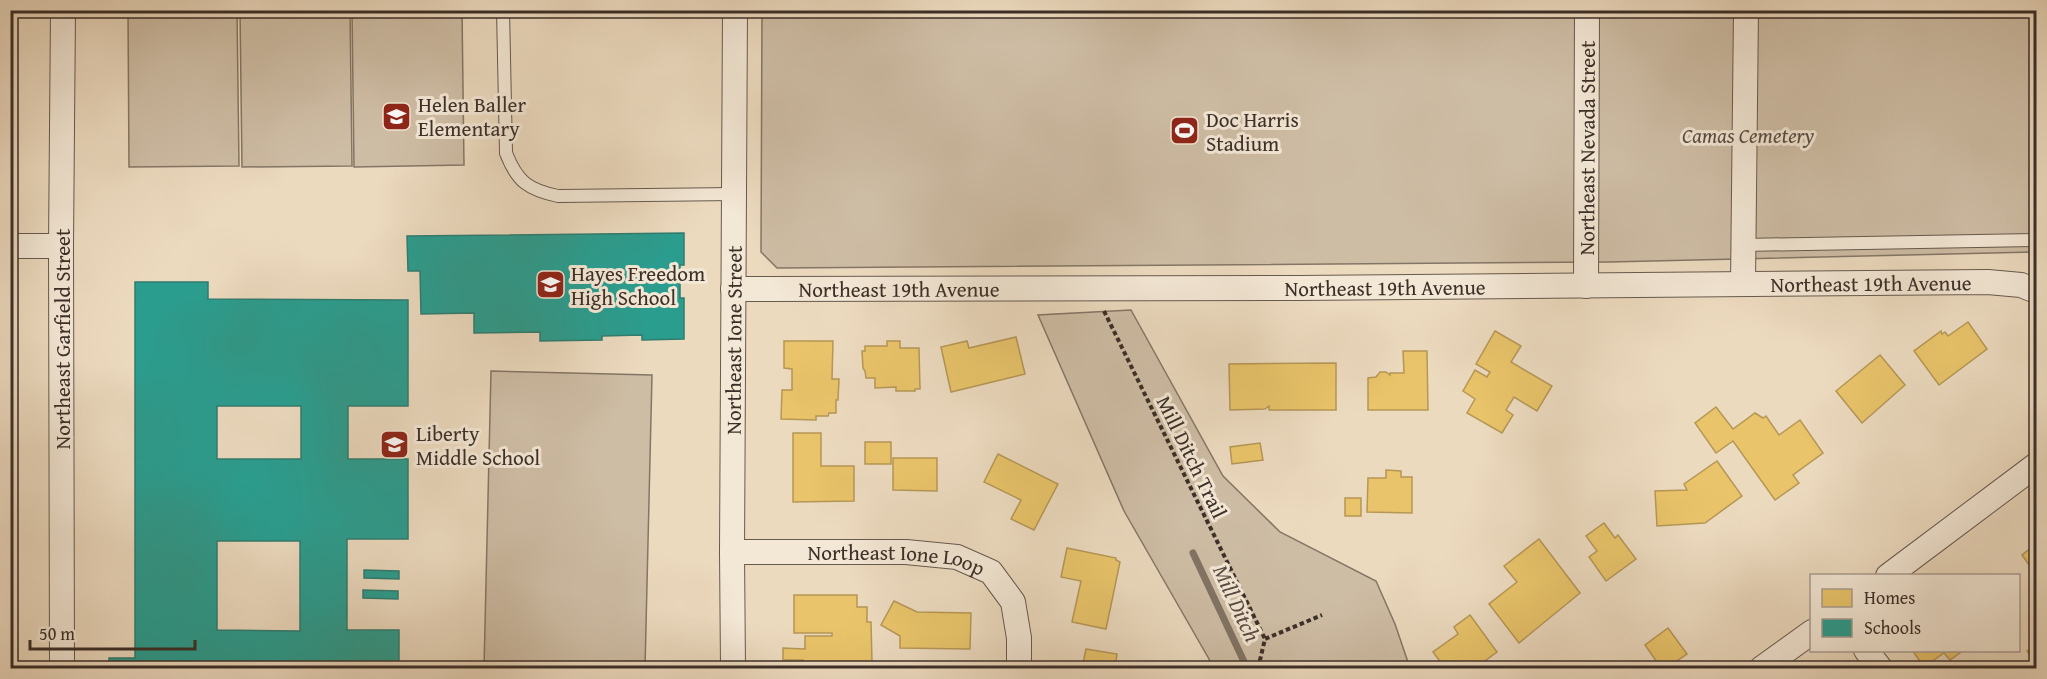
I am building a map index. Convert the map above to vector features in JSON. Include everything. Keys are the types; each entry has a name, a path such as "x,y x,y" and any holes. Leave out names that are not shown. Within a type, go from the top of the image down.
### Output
{"street":[{"name":"Northeast Garfield Street","path":"62,669 63,10"},
{"name":"Northeast Ione Street","path":"733,669 735,10"},
{"name":"Northeast Nevada Street","path":"1586,286 1587,10"},
{"path":"1743,284 1746,10"},
{"path":"10,246 61,246"},
{"name":"Northeast 19th Avenue","path":"733,290 1988,282 2021,285 2037,291"},
{"path":"1891,574 2037,465"},
{"name":"Northeast Ione Loop","path":"732,552 906,552 957,557 991,573 1013,602 1019,638 1019,669"},
{"path":"1762,669 1810,633"},
{"path":"1867,652 1880,669"}],"lane":[{"path":"503,10 506,153 512,170 524,184 540,192 558,196 734,194"},
{"path":"1743,245 2037,240"}],"path":[{"name":"Mill Ditch Trail","path":"1093,288 1265,639"},
{"path":"1262,669 1260,660 1265,639 1322,615"}],"green space":[{"path":"128,11 237,11 239,166 129,167"},
{"path":"240,11 350,11 352,166 242,167"},
{"path":"352,11 462,11 464,165 354,167"},
{"name":"Doc Harris Stadium","path":"762,11 2036,11 2036,252 1609,262 777,268 761,252"},
{"path":"1131,310 1223,476 1280,532 1376,581 1395,624 1410,668 1212,668 1124,511 1038,315"},
{"path":"491,371 652,375 645,668 484,668"}],"building: Homes":[{"path":"10,10 13,10 13,71 10,71"},
{"path":"10,157 15,157 14,214 10,214"},
{"path":"1968,322 1987,349 1939,385 1914,351 1941,331 1942,334 1945,332 1948,336"},
{"path":"1495,331 1521,346 1511,362 1552,386 1537,411 1514,397 1506,410 1513,415 1502,433 1467,413 1475,399 1463,391 1475,370 1487,377 1490,372 1476,364"},
{"path":"1016,337 1025,374 951,392 941,347 967,341 969,348"},
{"path":"784,341 833,341 832,379 839,379 836,413 816,416 816,420 781,419 782,390 792,390 792,369 784,368"},
{"path":"887,341 900,341 900,348 919,348 920,389 896,391 896,387 875,388 875,378 866,378 862,351 865,351 865,346 887,346"},
{"path":"10,348 12,348 12,394 10,394"},
{"path":"1403,351 1427,351 1428,410 1368,410 1368,378 1376,377 1380,372 1390,375 1390,373 1404,373"},
{"path":"1880,355 1905,385 1862,423 1836,391"},
{"path":"1336,363 1336,410 1269,410 1269,406 1265,409 1230,410 1229,364"},
{"path":"1716,407 1733,429 1755,413 1763,418 1766,416 1779,435 1800,420 1823,453 1793,475 1799,483 1775,500 1733,441 1716,453 1695,423"},
{"path":"10,413 12,413 12,473 10,473"},
{"path":"793,433 821,433 821,466 854,466 854,501 793,502"},
{"path":"865,442 891,442 891,464 865,464"},
{"path":"1260,443 1263,460 1232,464 1230,447"},
{"path":"998,454 1058,484 1034,530 1011,519 1021,500 984,482"},
{"path":"893,458 937,458 937,491 893,490"},
{"path":"1717,461 1742,496 1705,523 1657,526 1655,491 1687,490 1684,484"},
{"path":"1386,470 1401,471 1401,477 1412,477 1412,513 1367,512 1368,478 1386,478"},
{"path":"10,485 12,485 12,540 10,540"},
{"path":"1345,498 1361,498 1361,516 1345,516"},
{"path":"1604,523 1615,538 1618,535 1636,559 1606,581 1589,557 1597,551 1586,536"},
{"path":"1539,539 1580,593 1519,643 1489,604 1517,582 1504,566"},
{"path":"2036,544 2036,575 2022,555"},
{"path":"1067,548 1116,558 1120,562 1106,629 1072,622 1081,581 1061,577"},
{"path":"794,595 857,595 857,607 867,607 867,622 871,622 872,662 803,664 803,660 783,660 783,648 805,649 805,636 832,636 832,633 794,633"},
{"path":"894,601 917,612 971,613 970,649 900,648 900,636 881,625"},
{"path":"1470,615 1497,652 1475,668 1445,668 1433,652 1458,634 1454,627"},
{"path":"1668,628 1687,654 1666,668 1661,668 1645,645"},
{"path":"2036,644 2036,662 2027,651"},
{"path":"1086,649 1117,654 1115,668 1082,668"},
{"path":"1913,652 1961,652 1950,660 1944,653 1924,667"},
{"path":"2036,662 2036,668 2027,668"}],"building: Schools":[{"name":"Hayes Freedom High School","path":"684,233 684,265 680,265 680,298 684,298 684,339 642,340 642,335 602,336 602,340 540,341 540,332 474,333 474,313 421,314 420,271 408,271 407,236"},
{"path":"135,282 208,282 208,299 408,300 408,406 348,406 348,459 408,459 408,539 347,539 347,630 399,630 399,668 109,668 109,658 135,658","holes":["217,406 301,406 301,459 217,459","217,541 300,541 300,631 217,630"]},
{"path":"364,570 399,571 399,579 364,578"},
{"path":"363,590 398,591 398,599 363,598"}],"waterway":[{"name":"Mill Ditch","path":"1193,553 1247,668"}],"place":[{"name":"Helen Baller Elementary","path":"397,116"},
{"name":"Doc Harris Stadium","path":"1185,131"},
{"name":"Hayes Freedom High School","path":"550,285"},
{"name":"Liberty Middle School","path":"395,445"}],"park label":[{"name":"Camas Cemetery","path":"1748,135"}]}
